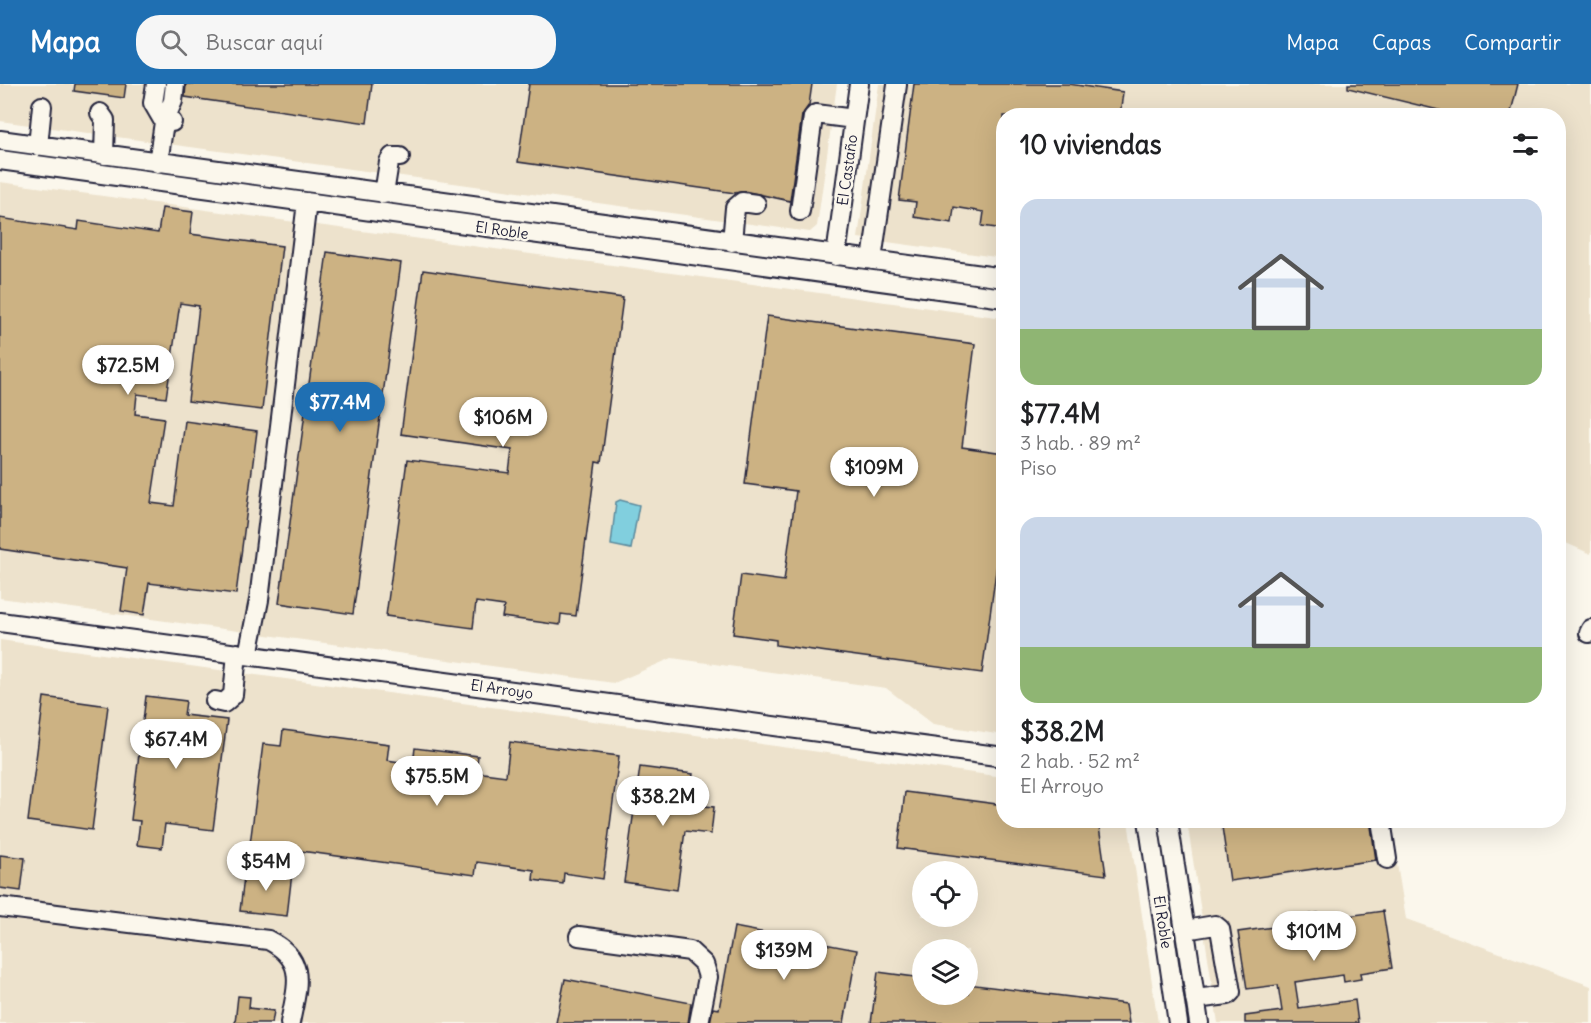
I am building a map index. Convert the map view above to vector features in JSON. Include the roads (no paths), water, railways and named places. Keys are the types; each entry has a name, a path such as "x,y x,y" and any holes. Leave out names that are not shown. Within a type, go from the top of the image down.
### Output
{"street":[{"path":"156,84 153,103 168,122"},
{"path":"158,163 175,84"},
{"name":"El Castaño","path":"836,256 859,84"},
{"path":"872,260 897,85"},
{"path":"38,146 42,106"},
{"path":"100,113 105,120 104,155"},
{"path":"800,211 813,117 816,114 854,119"},
{"name":"El Roble","path":"0,141 996,277"},
{"path":"384,194 389,162 392,157 400,157"},
{"name":"El Roble","path":"0,160 609,246 996,297"},
{"path":"215,701 224,703 233,696 242,654 259,600 307,202"},
{"path":"732,242 735,208 742,202 756,204"},
{"path":"609,246 612,226"},
{"name":"El Arroyo","path":"0,621 996,756"},
{"name":"El Roble","path":"1149,828 1178,1023"},
{"name":"El Roble","path":"1169,828 1199,1023"},
{"path":"1383,828 1387,859"},
{"path":"0,907 268,940 290,955 299,977 290,1023"},
{"path":"1185,930 1215,926 1220,929 1231,992 1228,995 1195,999"},
{"path":"579,936 690,951 704,964 708,978 699,1023"}],"water":[{"path":"620,500 639,505 631,549 611,545 616,502"}]}
